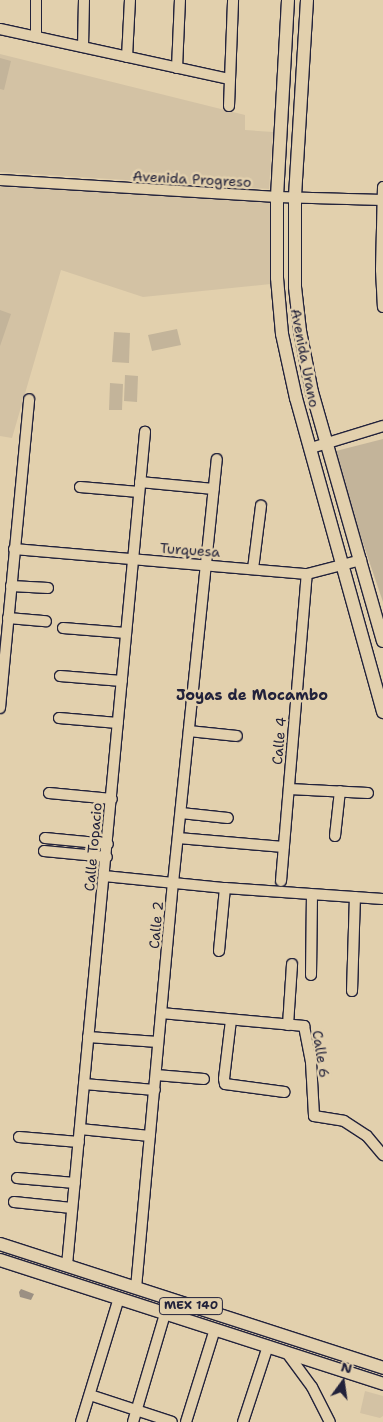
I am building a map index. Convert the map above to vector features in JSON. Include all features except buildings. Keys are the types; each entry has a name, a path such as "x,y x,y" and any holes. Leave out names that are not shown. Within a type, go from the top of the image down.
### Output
{"main road":[{"name":"Avenida Urano","path":"288,0 277,197 277,278 282,334 383,712"},
{"name":"Avenida Urano","path":"307,0 295,198 295,287 300,331 312,392 383,641"},
{"name":"MEX 140","path":"0,1244 383,1368"},
{"name":"MEX 140","path":"0,1260 383,1384"}],"street":[{"path":"36,0 36,37"},
{"path":"83,47 84,0"},
{"path":"127,57 130,0"},
{"path":"177,68 180,0"},
{"path":"229,106 233,0"},
{"path":"0,29 230,79"},
{"name":"Avenida Progreso","path":"0,180 295,198 383,200"},
{"path":"383,187 381,270 383,307"},
{"path":"0,708 29,399"},
{"path":"311,448 383,426"},
{"name":"Calle Topacio","path":"67,1265 108,844 145,432"},
{"name":"Calle 2","path":"136,1288 173,883 217,459"},
{"path":"80,487 140,483 214,486"},
{"path":"253,570 261,506"},
{"name":"Turquesa","path":"14,550 307,574 361,560"},
{"name":"Calle 4","path":"281,881 307,574"},
{"path":"11,586 48,588"},
{"path":"8,618 46,621"},
{"path":"63,628 126,633"},
{"path":"60,676 122,681"},
{"path":"59,718 118,723"},
{"path":"189,731 237,736"},
{"path":"289,789 368,793"},
{"path":"335,836 340,791"},
{"path":"49,793 112,799"},
{"path":"181,813 228,818"},
{"path":"45,838 108,844"},
{"path":"178,838 284,847"},
{"path":"44,851 106,857"},
{"path":"104,876 225,888 383,899"},
{"path":"219,951 225,888"},
{"path":"311,975 312,894"},
{"path":"352,991 355,898"},
{"path":"288,1025 292,964"},
{"name":"Calle 6","path":"161,1013 304,1026 311,1062 314,1116 344,1121 366,1136 383,1155"},
{"path":"230,1020 225,1084 284,1092"},
{"path":"88,1038 158,1042"},
{"path":"156,1075 204,1079"},
{"path":"84,1084 155,1090"},
{"path":"80,1129 150,1136"},
{"path":"19,1137 79,1142"},
{"path":"17,1178 75,1183"},
{"path":"14,1202 72,1208"},
{"path":"81,1422 119,1298"},
{"path":"133,1422 165,1314"},
{"path":"186,1422 215,1329"},
{"path":"243,1422 268,1346"},
{"path":"287,1353 312,1387 330,1422"},
{"path":"90,1395 172,1422"}],"shaded area":[{"path":"0,54 245,115 245,130 273,132 269,189 0,172"},
{"path":"0,58 11,61 4,90 0,89"},
{"path":"0,187 276,200 271,284 143,297 61,270 12,438 0,436"},
{"path":"0,310 11,314 0,346"},
{"path":"177,329 181,345 152,351 148,335"},
{"path":"114,332 130,333 129,363 112,362"},
{"path":"125,375 138,376 137,402 124,401"},
{"path":"110,383 123,384 122,410 109,410"},
{"path":"383,439 383,602 332,452"},
{"path":"21,1289 34,1294 31,1300 20,1297 19,1292"},
{"path":"365,1391 383,1396 383,1416 380,1418 360,1413"}],"district":[{"name":"Joyas de Mocambo","path":"252,696"}]}
